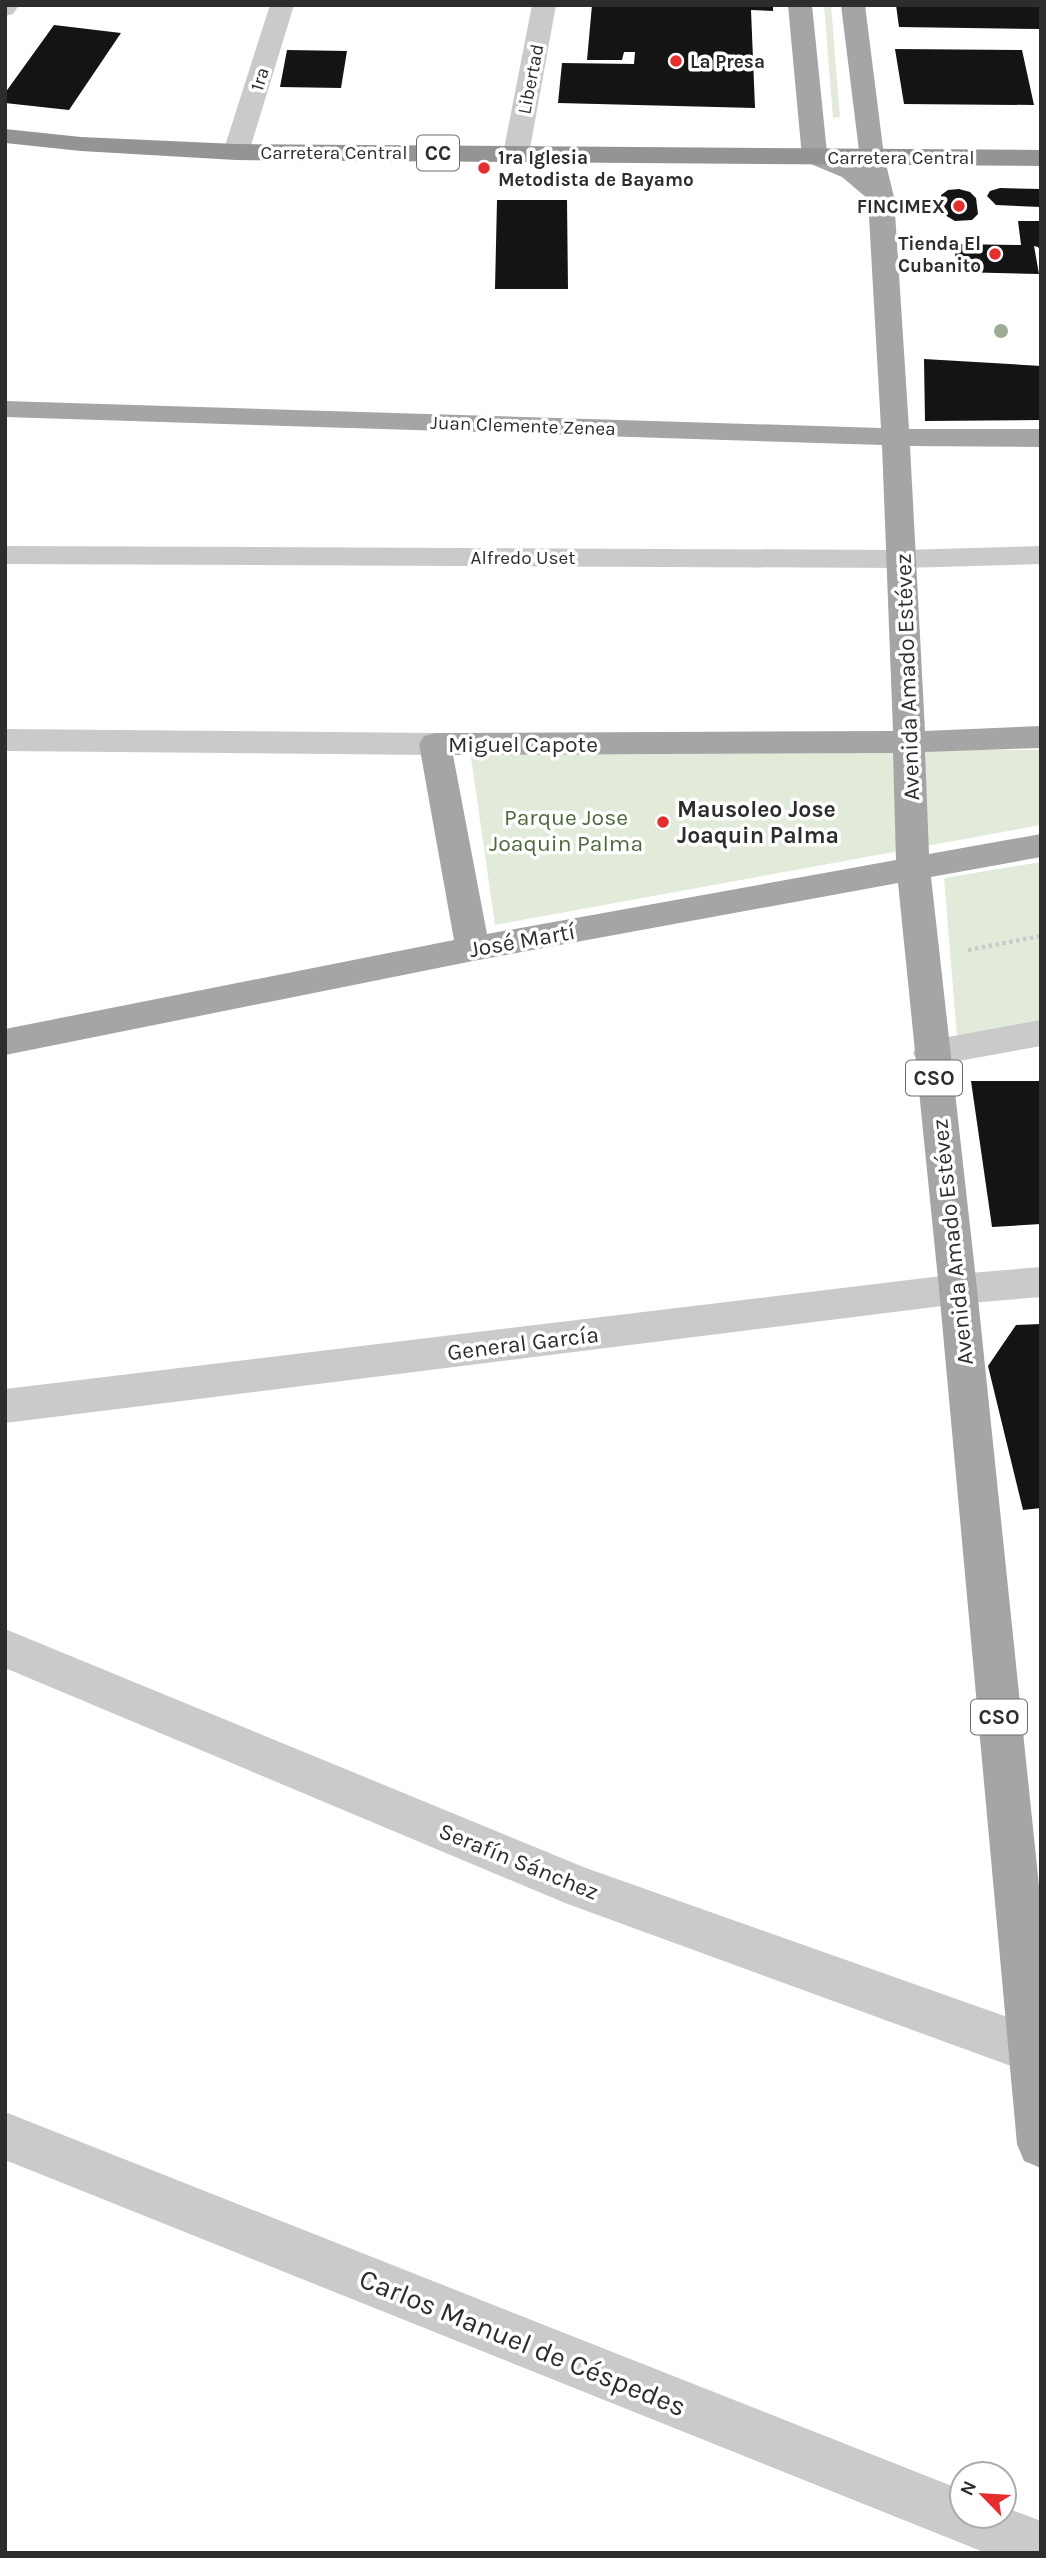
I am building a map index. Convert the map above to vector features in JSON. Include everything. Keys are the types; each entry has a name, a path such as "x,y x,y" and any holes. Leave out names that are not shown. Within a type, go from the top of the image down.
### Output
{"highway":[{"name":"Carretera Central","path":"5,136 80,144 236,152 1041,158"}],"main road":[{"path":"800,5 815,157 845,166 862,177 881,197"},
{"name":"Avenida Amado Estévez","path":"853,5 872,156 881,197 903,559 913,867 1036,2051 1041,2144"},
{"name":"Juan Clemente Zenea","path":"5,409 897,437 1041,438"},
{"name":"Miguel Capote","path":"435,744 911,741 1041,737"},
{"path":"435,744 474,949"},
{"name":"José Martí","path":"5,1042 474,949 1041,845"}],"street":[{"name":"1ra","path":"236,152 282,5"},
{"name":"Libertad","path":"516,154 544,5"},
{"name":"Alfredo Uset","path":"5,555 903,559 1041,555"},
{"name":"Miguel Capote","path":"5,740 435,744"},
{"path":"931,1053 1041,1033"},
{"name":"General García","path":"5,1406 958,1289 1041,1282"},
{"name":"Serafín Sánchez","path":"5,1648 580,1888 1036,2051"},
{"name":"Carlos Manuel de Céspedes","path":"5,2136 1041,2547"}],"path":[{"path":"923,959 1041,936"}],"green space":[{"path":"824,5 831,5 840,117 833,118"},
{"name":"Parque Jose Joaquin Palma","path":"470,750 1041,750 1041,825 495,925"},
{"path":"1041,862 1041,1021 957,1036 944,878"}],"building":[{"path":"592,5 773,5 773,11 751,10 755,108 558,103 562,63 634,64 635,52 624,52 622,60 587,60"},
{"path":"896,5 1041,5 1041,29 899,27"},
{"path":"54,25 121,33 69,110 5,103 5,93"},
{"path":"895,49 1022,50 1034,105 904,104"},
{"path":"287,50 347,51 341,88 280,87"},
{"path":"1000,188 1041,189 1041,207 996,205 987,196 990,191"},
{"name":"FINCIMEX","path":"948,190 970,192 976,198 978,214 972,220 955,221 943,214 941,195"},
{"path":"497,200 567,200 568,289 495,289"},
{"name":"Tienda El Cubanito","path":"1018,221 1041,221 1041,252 1034,246 1039,274 957,272 954,244 1021,245"},
{"path":"924,359 1041,366 1041,420 925,421"},
{"path":"971,1081 1041,1081 1041,1224 992,1227"},
{"path":"1041,1324 1041,1508 1023,1510 988,1366 1016,1325"}],"place":[{"name":"La Presa","path":"676,61"},
{"name":"1ra Iglesia Metodista de Bayamo","path":"484,168"},
{"name":"FINCIMEX","path":"959,206"},
{"name":"Tienda El Cubanito","path":"995,254"},
{"name":"Mausoleo Jose Joaquin Palma","path":"663,822"}]}
